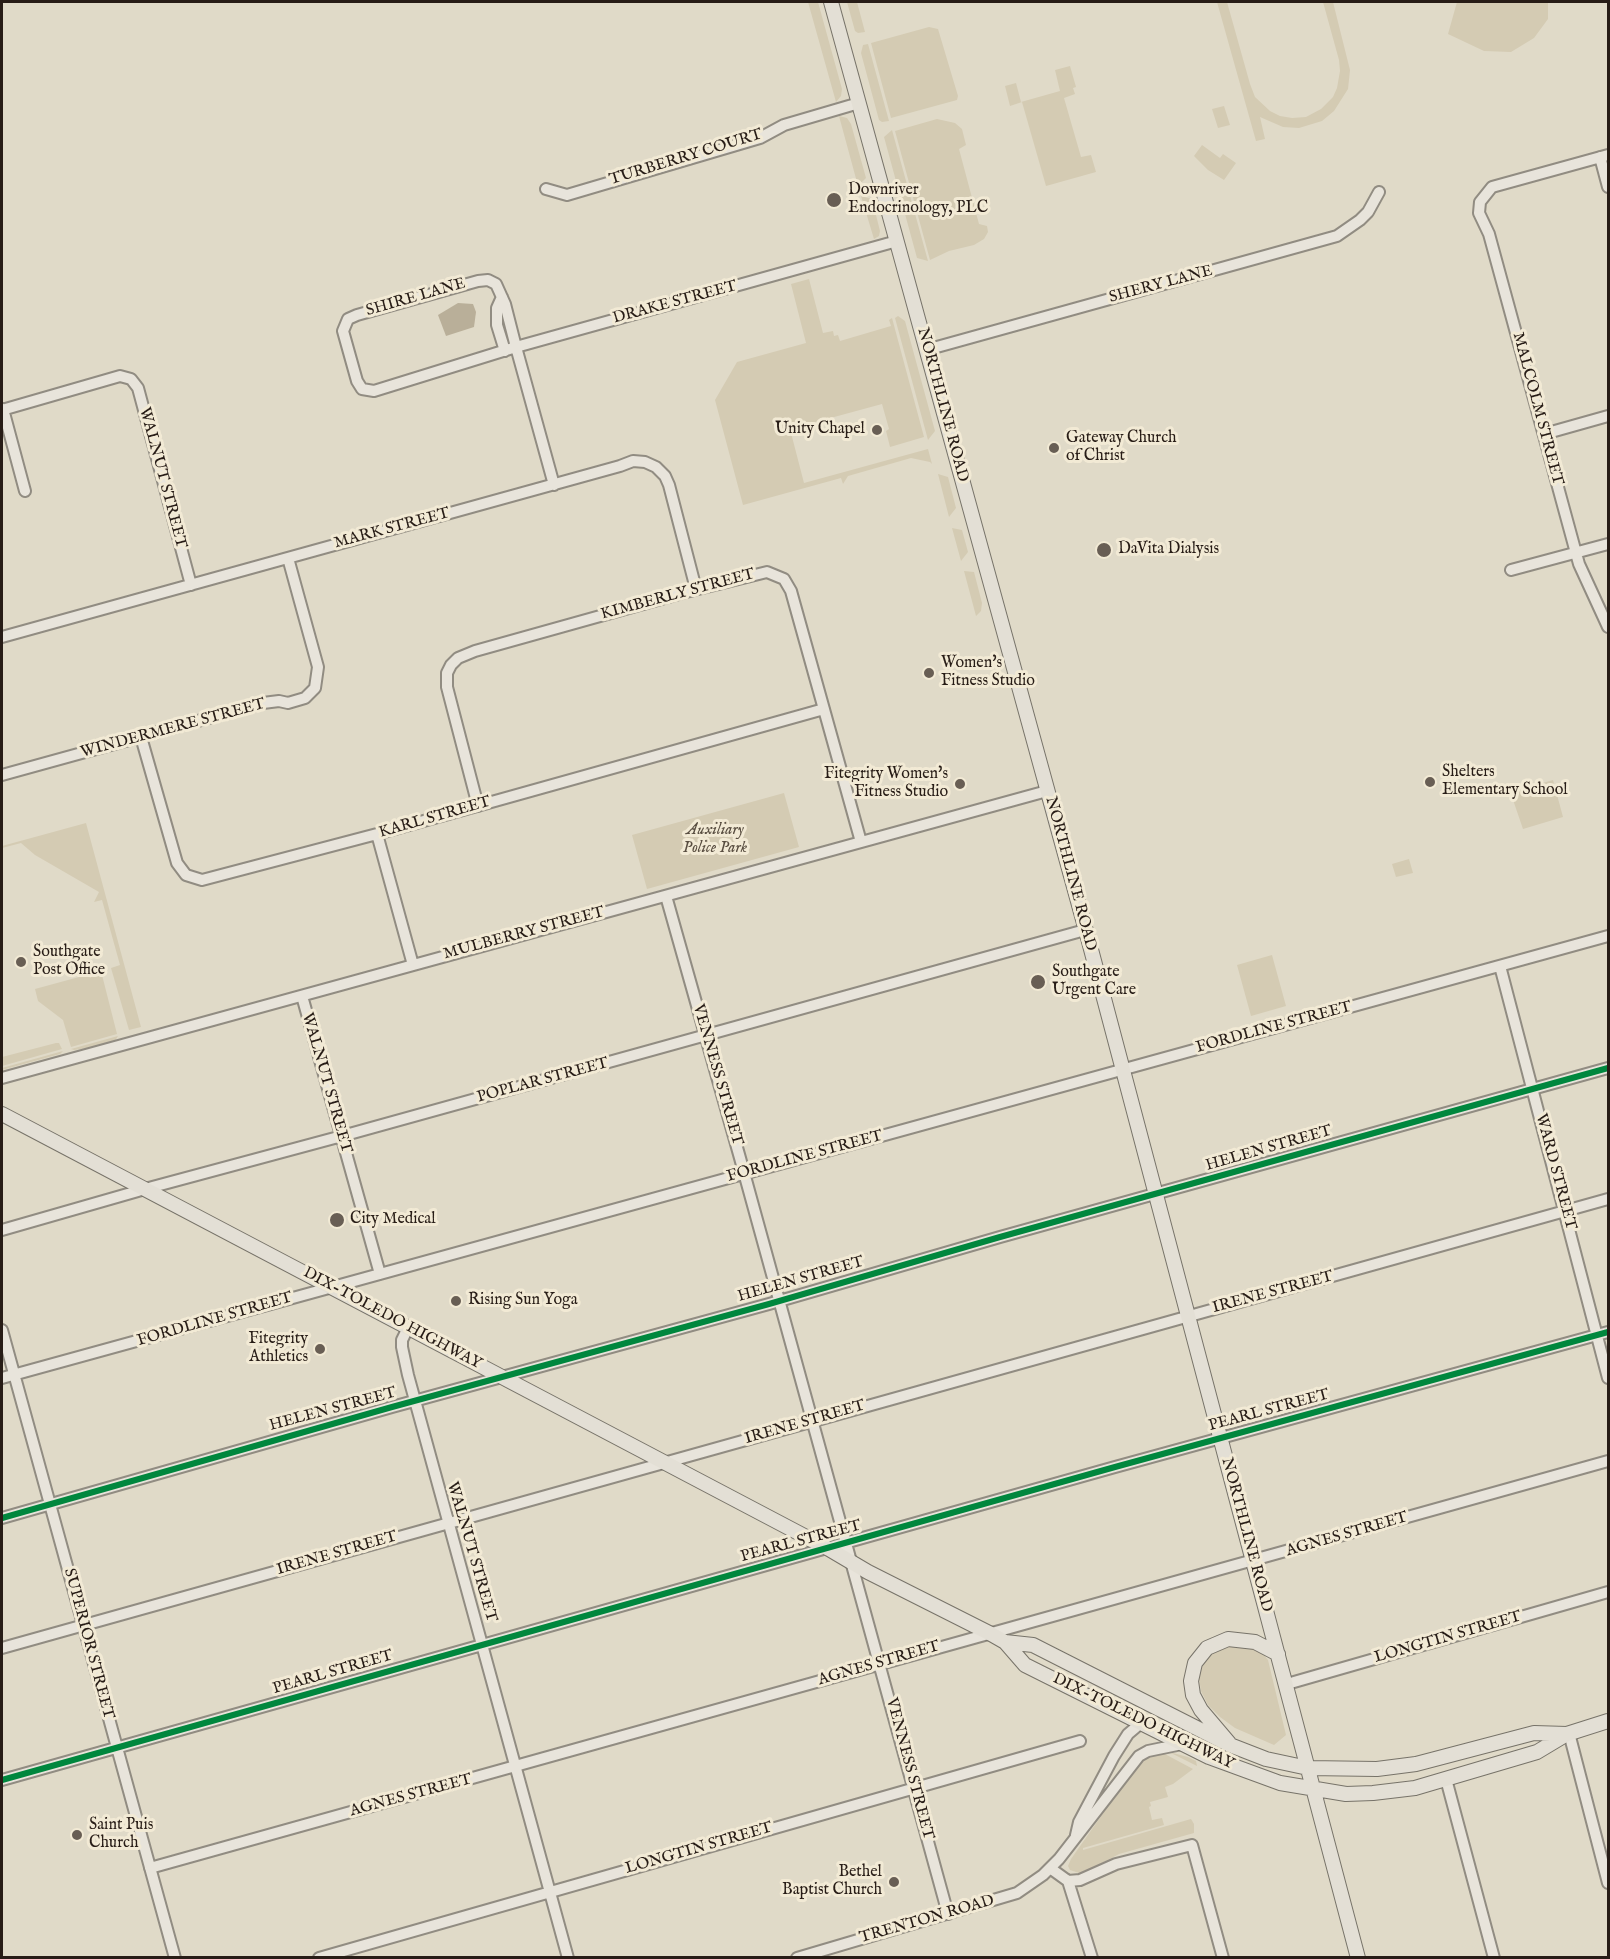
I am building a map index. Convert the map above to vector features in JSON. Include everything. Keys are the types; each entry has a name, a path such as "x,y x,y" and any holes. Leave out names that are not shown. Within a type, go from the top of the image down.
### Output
{"main road":[{"name":"NORTHLINE ROAD","path":"831,2 1123,1070 1358,1958"},
{"name":"DIX-TOLEDO HIGHWAY","path":"2,1114 991,1634 1005,1642 1025,1665 1209,1757 1280,1783 1346,1794 1373,1793 1415,1788 1537,1752 1568,1733 1608,1721"},
{"path":"1230,1745 1201,1710 1193,1695 1191,1681 1196,1663 1207,1648 1228,1639 1255,1642 1278,1654"},
{"name":"DIX-TOLEDO HIGHWAY","path":"1005,1642 1034,1645 1230,1745 1266,1758 1308,1768 1377,1769 1416,1764 1534,1733 1568,1733"},
{"path":"1141,1724 1166,1721 1208,1735"}],"street":[{"name":"TURBERRY COURT","path":"546,189 567,195 760,138 784,125 859,103"},
{"path":"1604,156 1608,188"},
{"name":"MALCOLM STREET","path":"1604,156 1498,184 1488,190 1480,202 1479,213 1489,234 1576,553 1608,627"},
{"name":"SHERY LANE","path":"926,350 1337,236 1368,212 1379,192"},
{"name":"DRAKE STREET","path":"454,366 516,346 897,241"},
{"name":"SHIRE LANE","path":"454,366 412,380 368,391 362,389 357,381 344,335 345,323 357,315 484,280 496,284 502,297"},
{"path":"502,297 554,485"},
{"path":"502,297 497,308 497,325 505,351"},
{"name":"WALNUT STREET","path":"2,409 104,380 126,376 131,379 138,388 191,585"},
{"path":"2,409 25,491"},
{"path":"1544,434 1608,416"},
{"name":"MARK STREET","path":"2,637 554,485 633,461 645,462 656,467 669,485 696,589"},
{"path":"1511,570 1608,544"},
{"name":"WINDERMERE STREET","path":"2,775 264,703 297,702 312,692 317,681 318,667 288,558"},
{"name":"KIMBERLY STREET","path":"478,806 447,687 447,673 458,658 475,651 696,589 761,572 773,573 784,579 791,591 861,842"},
{"name":"KARL STREET","path":"141,737 173,851 183,872 202,880 377,834 824,709"},
{"name":"MULBERRY STREET","path":"2,1078 1047,791"},
{"path":"377,834 413,965"},
{"name":"VENNESS STREET","path":"666,896 745,1174 948,1914"},
{"name":"POPLAR STREET","path":"2,1230 1085,930"},
{"name":"FORDLINE STREET","path":"2,1378 1608,936"},
{"name":"WARD STREET","path":"1500,966 1608,1378"},
{"name":"WALNUT STREET","path":"302,996 380,1274"},
{"name":"HELEN STREET","path":"2,1518 1608,1068"},
{"name":"IRENE STREET","path":"2,1648 1608,1199"},
{"name":"WALNUT STREET","path":"408,1328 402,1341 402,1347 415,1401 568,1958"},
{"name":"SUPERIOR STREET","path":"2,1330 174,1958"},
{"name":"PEARL STREET","path":"2,1780 722,1577 1608,1332"},
{"name":"AGNES STREET","path":"150,1868 1608,1461"},
{"name":"LONGTIN STREET","path":"1287,1684 1608,1592"},
{"name":"TRENTON ROAD","path":"1076,1836 1079,1822 1114,1756 1128,1734 1141,1724"},
{"path":"1568,1733 1608,1883"},
{"name":"LONGTIN STREET","path":"319,1958 1080,1741"},
{"name":"TRENTON ROAD","path":"797,1958 1017,1893 1059,1859 1139,1756 1148,1751 1182,1744"},
{"path":"1446,1779 1494,1958"},
{"path":"1068,1881 1080,1880 1116,1864 1192,1845 1223,1958"},
{"path":"1050,1868 1068,1881 1092,1958"}],"green space":[{"path":"808,2 818,2 842,89 841,96 836,102"},
{"path":"847,2 857,2 865,32 855,31"},
{"path":"1217,2 1227,2 1255,97 1270,111 1292,118 1306,117 1321,109 1333,97 1337,88 1339,60 1323,2 1333,2 1350,70 1348,89 1334,111 1322,121 1299,128 1283,127 1260,117 1265,139 1256,141"},
{"path":"1457,2 1548,2 1548,19 1534,38 1511,52 1484,51 1448,34"},
{"path":"929,27 938,29 958,96 957,100 891,118 871,43"},
{"path":"868,44 889,121 879,120 861,53 863,45"},
{"path":"1070,66 1076,87 1073,88 1075,94 1064,98 1081,157 1091,155 1096,172 1046,186 1022,102 1010,106 1005,86 1016,83 1021,102 1060,91 1055,70"},
{"path":"1224,106 1230,125 1218,128 1212,109"},
{"path":"839,116 847,118 851,124 866,178 858,186"},
{"path":"937,119 955,123 962,129 966,145 959,149 979,224 987,226 988,232 984,239 974,245 949,251 930,260 895,131"},
{"path":"892,130 928,261 917,258 884,137"},
{"path":"1202,145 1220,158 1223,154 1236,163 1224,180 1208,170 1194,156"},
{"path":"861,196 872,199 880,231 879,236 874,239"},
{"path":"809,279 823,333 833,331 834,336 838,335 840,341 891,326 889,320 892,318 924,437 890,447 886,431 889,429 882,404 790,429 804,483 928,449 932,464 911,458 848,476 843,484 841,478 743,505 715,400 737,362 806,343 791,284"},
{"path":"898,316 905,321 935,431 928,440 895,318"},
{"path":"938,474 948,477 956,508 949,517"},
{"path":"952,528 962,530 968,552 961,561"},
{"path":"964,571 974,572 982,603 981,611 976,616"},
{"path":"1553,780 1563,817 1523,829 1512,792"},
{"name":"Auxiliary Police Park","path":"784,793 799,847 647,889 632,835"},
{"path":"86,823 141,1027 129,1030 111,968 120,965 102,900 94,902 99,892 35,855 21,843 2,848 2,846"},
{"path":"1409,859 1413,873 1396,877 1392,864"},
{"path":"1272,955 1286,1006 1251,1016 1237,965"},
{"path":"101,971 117,1034 71,1047 63,1020 38,1001 35,989"},
{"path":"118,1036 115,1041 88,1048 71,1049"},
{"path":"59,1043 62,1049 2,1066 2,1057"},
{"path":"63,1051 60,1054 2,1070 2,1068"},
{"path":"1230,1643 1260,1650 1268,1660 1286,1735 1274,1745 1235,1728 1220,1717 1208,1705 1201,1691 1199,1678 1202,1661 1209,1651"},
{"path":"1169,1752 1196,1761 1197,1766"},
{"path":"1163,1753 1193,1769 1173,1784 1165,1787 1168,1797 1150,1802 1152,1820 1162,1818 1164,1825 1083,1848 1083,1850 1191,1819 1194,1824 1194,1833 1119,1854 1082,1874 1070,1870 1068,1866 1071,1859 1135,1768 1146,1758"}],"shaded area":[{"path":"458,303 473,304 476,312 474,327 446,336 438,315"}],"cycle path":[{"path":"2,1518 1608,1068"},
{"path":"2,1780 1115,1467 1608,1332"}],"place":[{"name":"Downriver Endocrinology, PLC","path":"834,200"},
{"name":"Unity Chapel","path":"877,430"},
{"name":"Gateway Church of Christ","path":"1054,448"},
{"name":"DaVita Dialysis","path":"1104,550"},
{"name":"Women's Fitness Studio","path":"929,673"},
{"name":"Shelters Elementary School","path":"1430,782"},
{"name":"Fitegrity Women's Fitness Studio","path":"960,784"},
{"name":"Southgate Post Office","path":"21,962"},
{"name":"Southgate Urgent Care","path":"1038,982"},
{"name":"City Medical","path":"337,1220"},
{"name":"Rising Sun Yoga","path":"456,1301"},
{"name":"Fitegrity Athletics","path":"320,1349"},
{"name":"Saint Puis Church","path":"77,1835"},
{"name":"Bethel Baptist Church","path":"894,1882"}]}
